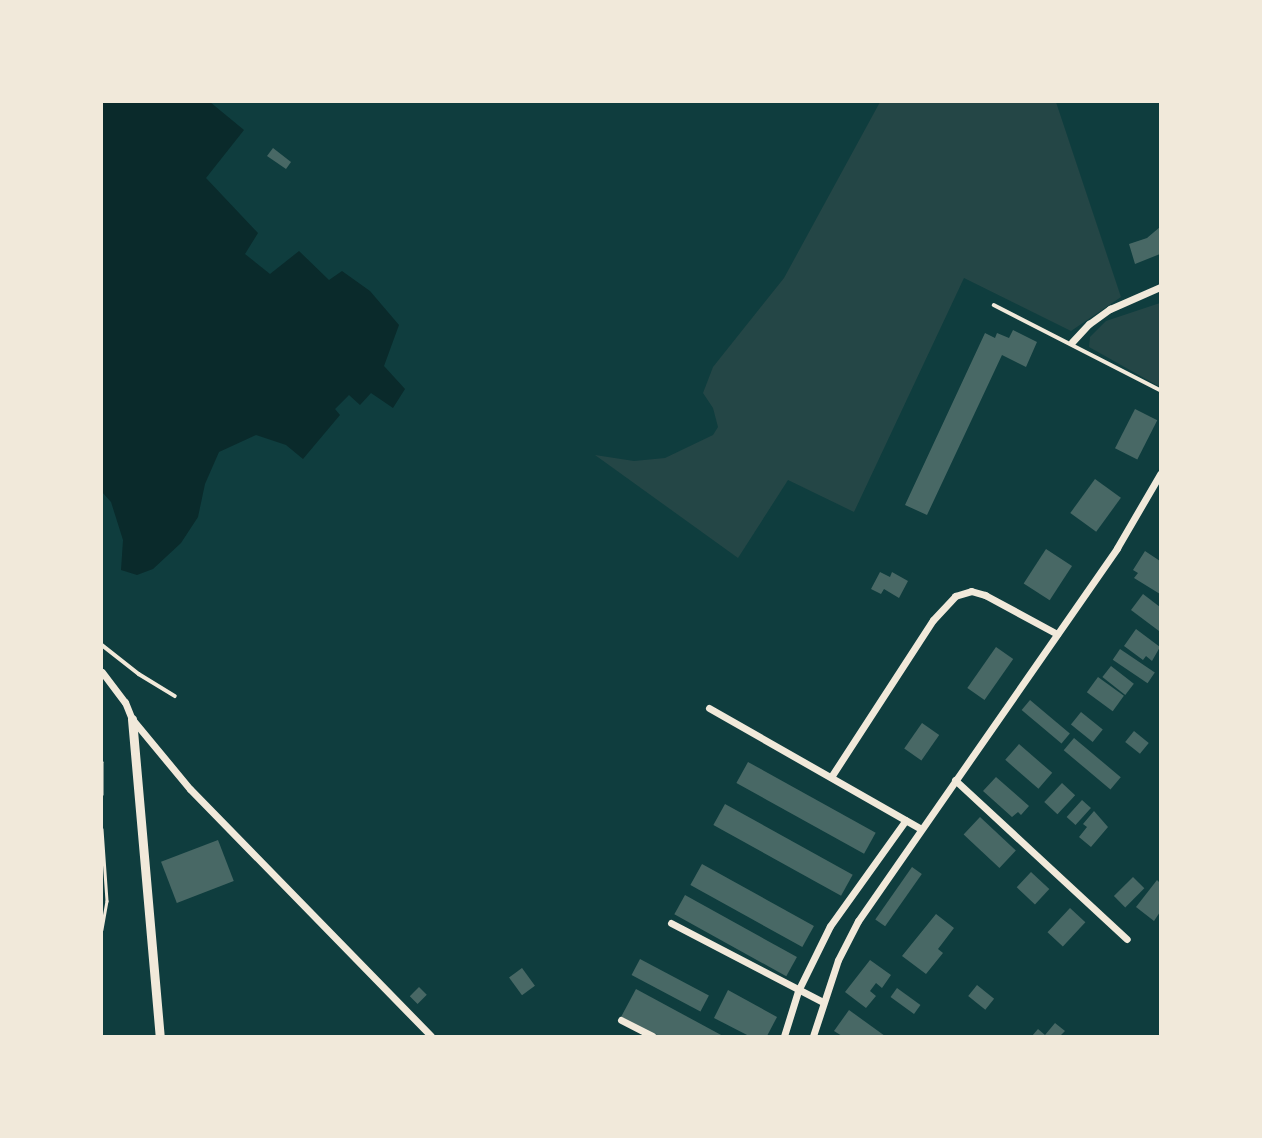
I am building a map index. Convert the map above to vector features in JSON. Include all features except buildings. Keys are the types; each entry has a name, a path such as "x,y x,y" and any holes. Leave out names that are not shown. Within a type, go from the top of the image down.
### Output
{"street":[{"path":"1072,342 1089,324 1110,309 1160,287"},
{"path":"813,1037 823,1002 853,929 1135,519 1160,474"},
{"path":"831,777 933,620 955,596 971,592 985,595 1057,634"},
{"path":"102,672 125,702 132,719 190,789 431,1037"},
{"path":"709,708 921,829"},
{"path":"132,719 160,1037"},
{"path":"955,780 1127,939"},
{"path":"784,1037 797,991 839,911 906,820"},
{"path":"671,923 797,991 823,1002"},
{"path":"621,1020 652,1037"}],"lane":[{"path":"994,305 1072,342 1160,390"},
{"path":"102,645 139,674 175,696"}],"path":[{"path":"102,762 102,794"},
{"path":"102,829 107,901 102,930"}],"shaded area":[{"path":"102,102 210,102 244,130 206,178 258,233 245,254 270,274 299,251 329,280 342,271 370,291 399,325 384,366 405,389 393,408 371,393 360,405 349,395 335,409 340,415 303,459 286,445 256,435 219,452 205,484 198,517 181,543 153,569 137,575 121,570 123,540 111,502 102,492"},
{"path":"880,102 1056,102 1121,297 1071,331 964,278 854,512 788,480 738,558 595,455 634,461 665,458 713,435 718,427 713,408 703,393 713,367 784,278"},
{"path":"1160,303 1160,387 1089,347 1090,337 1106,321"}]}
